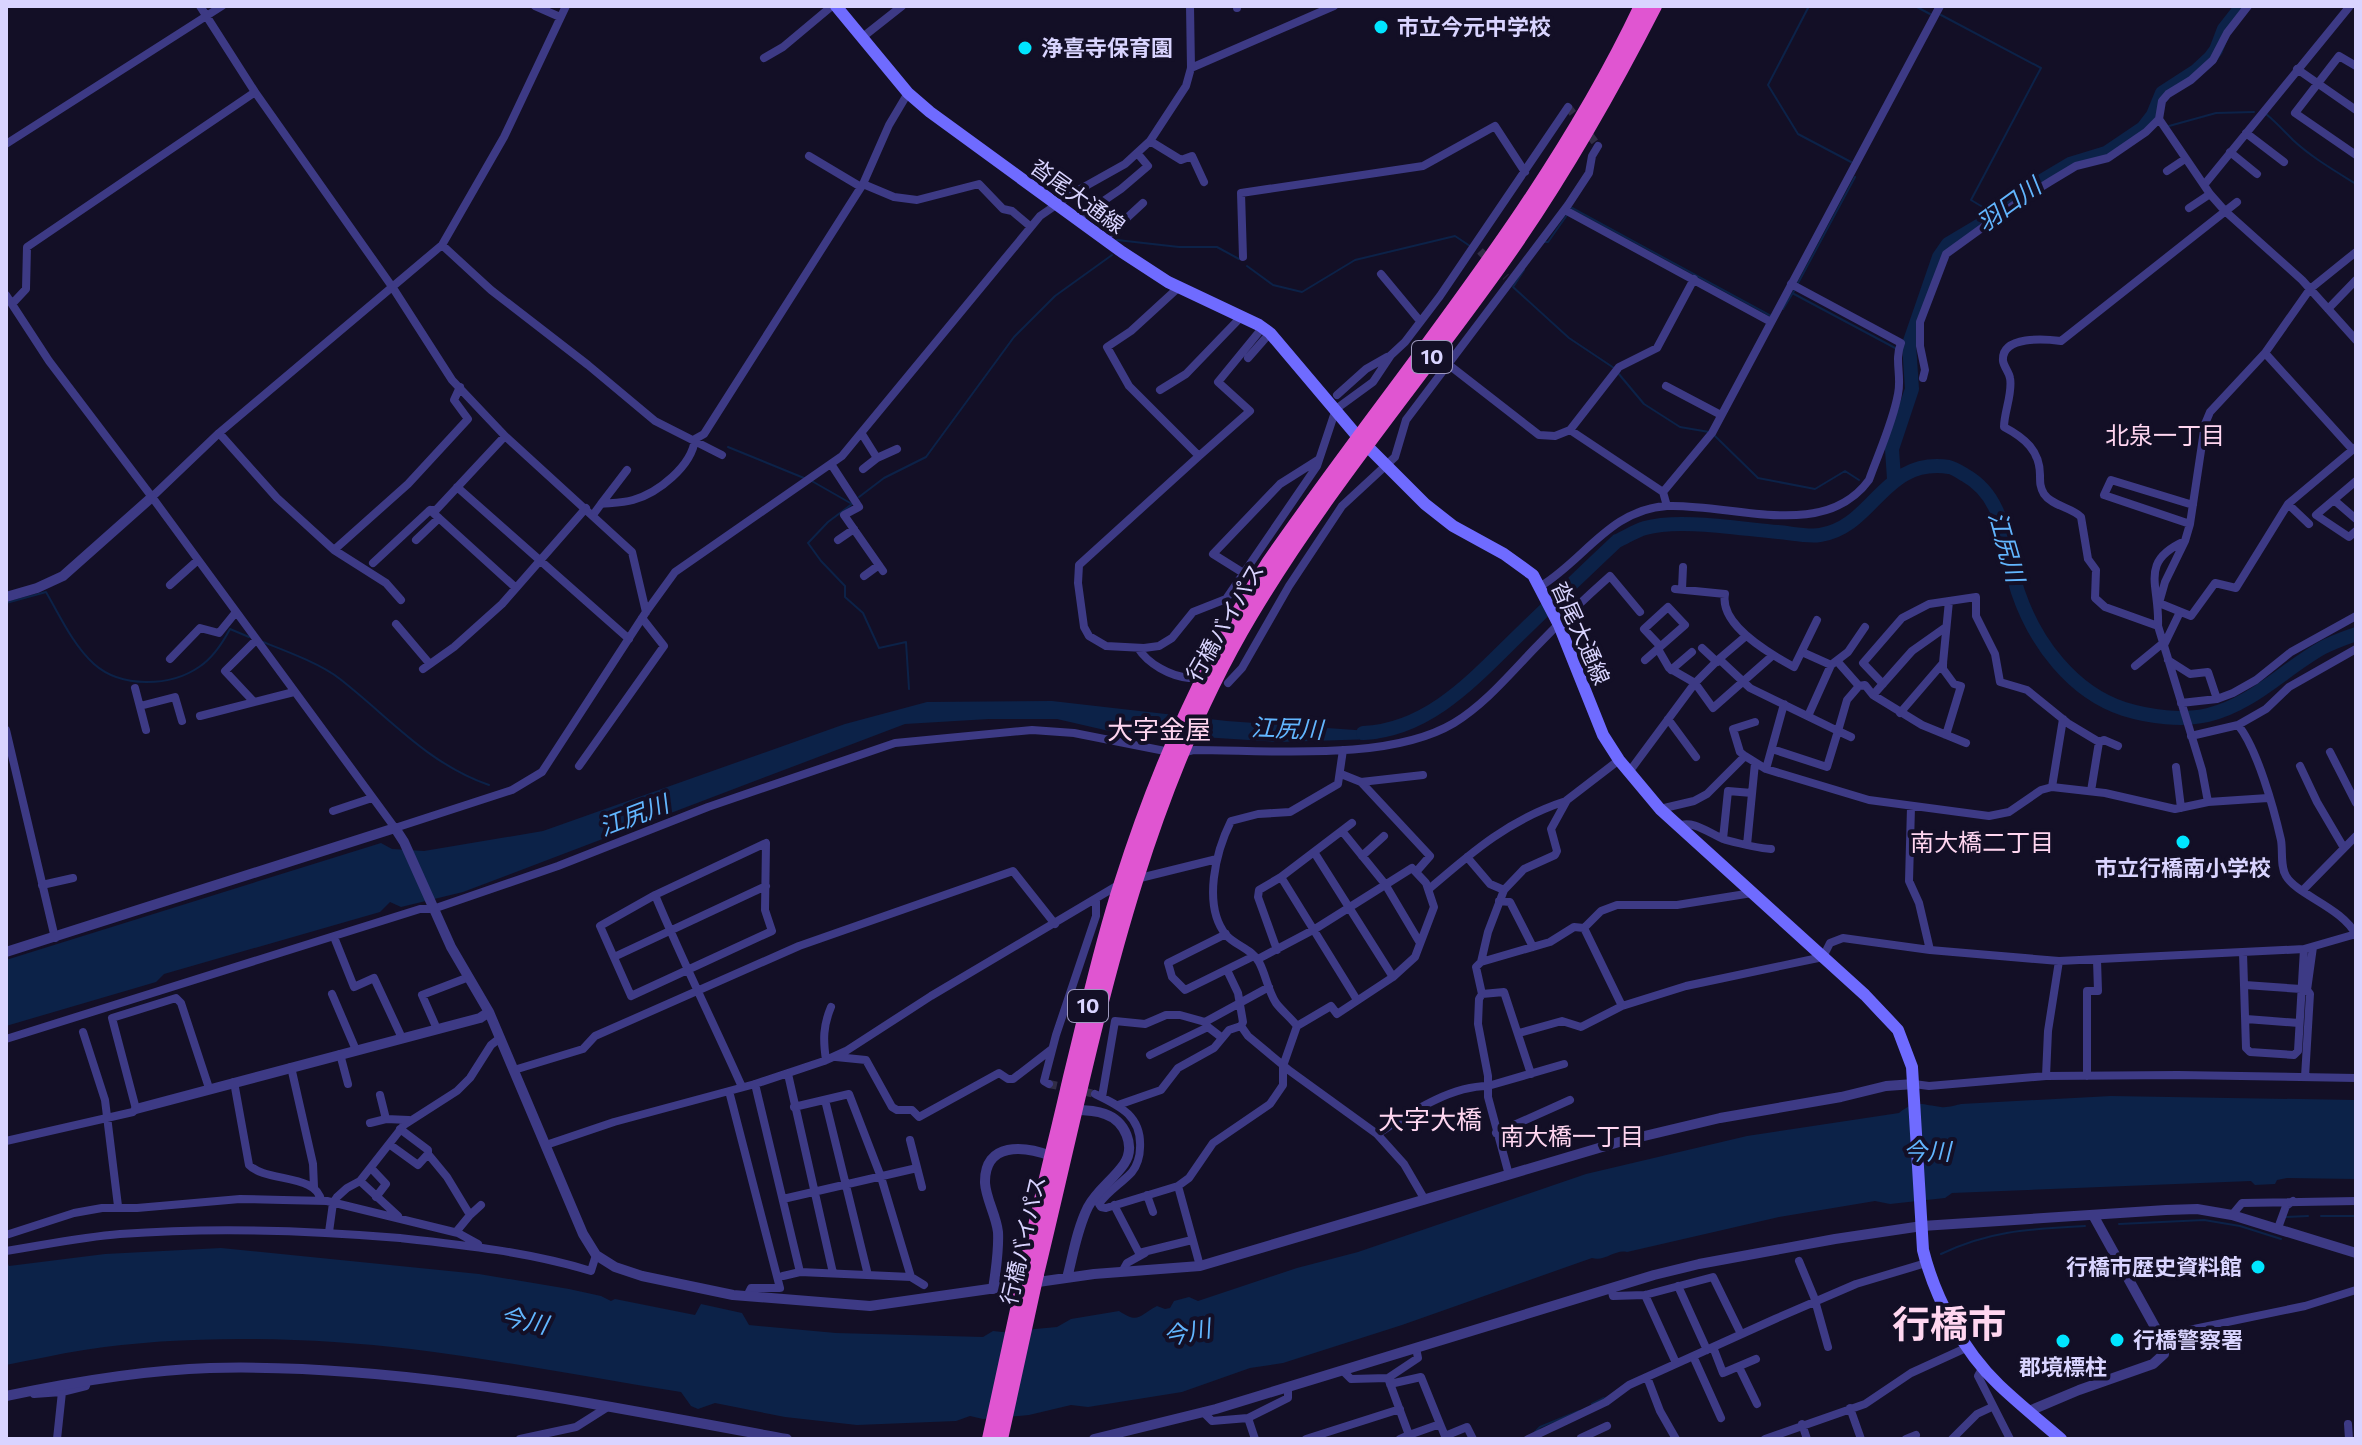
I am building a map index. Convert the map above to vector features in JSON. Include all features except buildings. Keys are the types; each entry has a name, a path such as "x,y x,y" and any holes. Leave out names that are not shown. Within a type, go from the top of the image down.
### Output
{"highway":[{"name":"行橋バイパス","path":"1001,1439 1051,1156 1099,961 1120,884 1178,750 1245,600 1362,441 1538,188 1588,107 1641,6"},
{"name":"行橋バイパス","path":"1362,441 1505,259 1597,116 1655,6"},
{"name":"行橋バイパス","path":"989,1439 1102,998 1178,750"}],"main road":[{"name":"沓尾大通線","path":"834,6 864,36 908,93 953,130 1104,239 1178,288 1266,330 1337,402 1362,441 1425,504 1453,526 1526,568 1541,586 1596,719 1619,760 1660,809 1865,995 1898,1030 1909,1054 1914,1088 1926,1263 1941,1299 1983,1367 2061,1439"}],"street":[{"path":"200,6 255,92 393,288 452,380 505,436 632,552 644,615 664,646 579,766"},
{"path":"6,144 222,6"},
{"path":"535,6 560,17"},
{"path":"6,597 63,576 219,433 442,245 504,137 566,6"},
{"path":"764,58 783,47 834,6"},
{"path":"864,36 902,6"},
{"path":"6,952 512,790 542,772 675,572 831,464 862,434 1031,227 1057,204 1138,154 1150,141 1186,86 1191,68 1190,6"},
{"path":"1191,68 1334,6"},
{"path":"1663,492 1712,433 1940,6"},
{"path":"1923,378 1925,370 1920,346 1920,322 1946,254 2022,199 2076,166 2108,158 2146,132 2159,119 2162,101 2209,65 2227,33 2248,6"},
{"path":"2204,185 2350,6"},
{"path":"2356,66 2339,56 2295,113 2356,155"},
{"path":"2297,69 2356,110"},
{"path":"12,304 26,289 27,247 255,92"},
{"path":"601,504 632,501 652,493 690,460 695,439 704,434 862,185 889,125 908,93"},
{"path":"1337,402 1373,382 1391,355 1478,249 1568,107"},
{"path":"2159,119 2225,211 2284,262 2356,340"},
{"path":"1243,257 1241,193 1423,166 1495,126 1525,172"},
{"path":"2246,133 2284,162"},
{"path":"1150,141 1181,160 1192,156 1204,182"},
{"path":"1228,683 1242,668 1289,586 1342,506 1395,457 1406,420 1509,279 1565,210 1589,173 1592,156 1598,146"},
{"path":"2230,152 2257,174"},
{"path":"1077,219 1148,166 1138,154"},
{"path":"809,156 844,171 862,185 894,197 917,200 979,184 1003,209 1012,211 1031,227"},
{"path":"2167,171 2185,159"},
{"path":"2189,208 2210,194"},
{"path":"2158,626 2105,607 2095,598 2096,570 2088,559 2081,517 2047,498 2041,488 2039,464 2032,448 2004,427 2011,379 2003,361 2004,354 2014,343 2039,338 2061,341 2202,233 2237,202"},
{"path":"1104,239 1143,203"},
{"path":"1565,210 1771,322"},
{"path":"442,245 491,290 655,421 722,455"},
{"path":"2159,603 2190,524 2205,424 2210,412 2265,353 2310,289 2356,252"},
{"path":"1381,274 1420,321"},
{"path":"1449,365 1539,435 1555,436 1570,430 1619,367 1657,348 1694,279"},
{"path":"2328,309 2355,283"},
{"path":"1541,586 1613,525 1646,510 1667,506 1757,514 1800,514 1841,505 1856,495 1869,480 1898,395 1897,354 1901,343 1791,284"},
{"path":"1178,288 1131,331 1107,347 1129,386 1199,456"},
{"path":"6,295 49,361 395,828 433,909 489,1012 583,1234 596,1255 615,1267 642,1276 747,1296 870,1306 1067,1278 1200,1266 1619,1142 1706,1121 1886,1086 1914,1088 2046,1076 2356,1078"},
{"path":"1160,390 1186,374 1241,317"},
{"path":"1266,330 1218,382 1250,411 1079,565 1078,583 1085,631 1106,646 1152,648 1167,643 1193,612 1226,599 1317,466 1337,402 1366,369 1391,355"},
{"path":"1248,358 1266,330"},
{"path":"2265,353 2352,451 2356,465"},
{"path":"1366,369 1373,382"},
{"path":"1666,386 1721,415"},
{"path":"334,550 408,484 468,419 454,400 460,387"},
{"path":"1570,430 1663,492 1667,506"},
{"path":"219,433 277,498 334,550 386,583 401,600"},
{"path":"862,434 877,458"},
{"path":"373,563 430,510 436,510 505,436"},
{"path":"863,469 897,449"},
{"path":"2159,603 2191,616 2215,583 2236,588 2288,504 2352,451"},
{"path":"1245,574 1213,554 1280,484 1318,460"},
{"path":"831,464 859,507 844,515 881,568 864,576"},
{"path":"396,624 426,666 454,647 502,604 541,560 601,504 627,470"},
{"path":"2190,524 2104,495 2111,480 2193,505"},
{"path":"457,487 629,639"},
{"path":"2354,487 2316,515 2349,537 2356,531"},
{"path":"2334,500 2356,519"},
{"path":"2288,504 2309,524"},
{"path":"430,510 516,588"},
{"path":"416,540 439,518"},
{"path":"838,540 854,529"},
{"path":"2185,541 2165,552 2156,562 2158,626 2208,802"},
{"path":"170,585 198,560"},
{"path":"1683,567 1678,589 1736,593"},
{"path":"6,1039 420,909 433,909 558,866 708,807 895,743 1032,730 1074,733 1178,750 1343,750 1410,741 1456,722 1486,699 1610,576 1640,612"},
{"path":"1725,594 1725,611 1746,636 1772,656 1794,667 1817,620"},
{"path":"1883,684 1863,663 1902,618 1929,604 1976,597 1976,616 1995,654 2000,682 2027,690 2063,719 2099,742"},
{"path":"1946,735 1961,686 1954,684 1943,669 1949,601"},
{"path":"1645,660 1659,647 1685,625 1668,607 1644,629 1659,647 1671,670 1695,683 1713,708 1772,656"},
{"path":"170,659 200,628 219,633 236,612"},
{"path":"2135,666 2163,644 2180,612"},
{"path":"2181,704 2217,699 2246,686 2291,652 2356,616"},
{"path":"1808,716 1834,663 1848,652 1865,627"},
{"path":"1873,695 1912,651 1946,627"},
{"path":"1629,772 1695,683 1746,636"},
{"path":"254,702 225,671 256,640"},
{"path":"1138,648 1162,669 1189,678"},
{"path":"1702,648 1742,682 1851,737"},
{"path":"2191,734 2238,725 2266,709 2297,683 2356,649"},
{"path":"1671,670 1692,652"},
{"path":"1802,652 1834,663 1859,686"},
{"path":"2168,660 2190,674 2208,672 2217,699"},
{"path":"1900,713 1943,663"},
{"path":"1772,749 1827,767 1847,700 1859,686 1865,685 1873,695 1900,713 1966,743"},
{"path":"135,688 146,730"},
{"path":"200,716 294,692"},
{"path":"140,706 175,697 182,721"},
{"path":"1766,769 1784,704"},
{"path":"1668,719 1696,757"},
{"path":"2052,787 2063,719"},
{"path":"1755,722 1733,729 1740,752 1766,769 1869,800 1911,807 1999,815 2041,790 2052,787 2091,791 2175,809 2208,802 2268,798"},
{"path":"1519,1033 1562,1021 1581,1027 1622,1006 1686,986 1823,957 1830,943 1843,938 1930,950 2059,961 2308,948 2356,934 2285,875 2281,840 2268,798 2247,737 2238,725"},
{"path":"6,730 10,765 55,938"},
{"path":"2099,742 2104,740 2118,746"},
{"path":"2091,791 2099,742"},
{"path":"1297,1026 1275,1001 1256,958 1226,934 1216,910 1213,878 1231,821 1258,814 1290,812 1338,784 1343,750"},
{"path":"2330,752 2356,803"},
{"path":"1660,809 1694,801 1707,794 1745,756"},
{"path":"1429,889 1467,857 1533,811 1567,800 1619,760"},
{"path":"1747,845 1755,763"},
{"path":"2300,766 2344,848"},
{"path":"2176,767 2181,808"},
{"path":"1341,774 1361,782 1430,856 1416,872"},
{"path":"1361,782 1423,775"},
{"path":"1723,839 1728,791 1752,793"},
{"path":"333,811 372,798"},
{"path":"1509,1175 1488,1097 1478,1024 1482,994 1476,967 1481,962 1504,890 1524,869 1555,855 1551,829 1567,800"},
{"path":"1911,807 1909,881 1919,903 1930,950"},
{"path":"1277,950 1258,897 1259,890 1352,823"},
{"path":"1678,826 1684,823 1711,831 1723,839 1771,849"},
{"path":"1342,831 1385,884 1420,943"},
{"path":"1362,856 1384,836"},
{"path":"2303,890 2356,836"},
{"path":"766,843 765,910 772,931 631,996 600,926 655,895 766,843"},
{"path":"1314,852 1393,977"},
{"path":"1467,857 1490,884 1504,890"},
{"path":"546,1145 614,1122 788,1074 829,1059 1120,884 1217,859"},
{"path":"1221,1037 1207,1025 1180,1015 1166,1015 1145,1024 1115,1021 1098,1095 1118,1105 1136,1120 1141,1145 1134,1170 1099,1204 1106,1208 1178,1186 1189,1178 1213,1143 1270,1104 1283,1085 1283,1066 1297,1026 1331,1006 1337,1014 1393,977 1415,957 1434,907 1429,889 1412,868 1277,950 1185,990 1172,977 1168,963 1226,934"},
{"path":"514,1070 583,1049 595,1036 799,946 1013,871 1055,924"},
{"path":"1281,877 1357,1000"},
{"path":"42,885 73,878"},
{"path":"614,957 766,886"},
{"path":"1584,928 1601,911 1617,905 1677,905 1752,893"},
{"path":"655,895 686,971 699,992 742,1087"},
{"path":"1049,1084 1044,1081 1052,1049 1096,916 1096,899"},
{"path":"1499,901 1510,902 1533,947"},
{"path":"1481,962 1550,942 1574,927 1584,928"},
{"path":"1584,928 1622,1006"},
{"path":"334,937 354,987 374,978 402,1038"},
{"path":"2243,953 2246,1048 2250,1052 2294,1055 2298,1051 2301,989 2308,948"},
{"path":"2305,1077 2310,994 2307,990 2308,948"},
{"path":"2087,1076 2087,991 2098,991 2097,960"},
{"path":"2046,1076 2048,1031 2059,961"},
{"path":"1227,970 1238,993 1241,1026"},
{"path":"437,1029 422,995 469,977"},
{"path":"2245,985 2301,989"},
{"path":"1150,1055 1269,987"},
{"path":"1482,994 1504,992 1531,1074"},
{"path":"332,994 356,1050"},
{"path":"136,1109 112,1018 176,998 181,1003 209,1088"},
{"path":"829,1059 823,1039 825,1021 831,1007"},
{"path":"6,1141 107,1118 209,1088 480,1018 489,1012"},
{"path":"2246,1019 2299,1023"},
{"path":"1118,1105 1161,1090 1178,1068 1214,1048 1229,1030 1241,1026"},
{"path":"1241,1026 1248,1036 1283,1066 1377,1134 1404,1164 1425,1200"},
{"path":"83,1032 105,1100 118,1206"},
{"path":"329,1232 333,1203 347,1188 360,1181 409,1120 457,1091 470,1078 491,1045 500,1038"},
{"path":"829,1059 866,1060 892,1107 912,1110 919,1117 999,1073 1013,1079 1052,1049"},
{"path":"340,1054 348,1084"},
{"path":"1377,1134 1454,1092 1488,1086 1564,1064"},
{"path":"291,1067 313,1164 314,1187"},
{"path":"788,1074 833,1273"},
{"path":"234,1082 251,1168 314,1187 320,1193 321,1201"},
{"path":"755,1084 800,1272"},
{"path":"729,1091 780,1288 751,1288 747,1296"},
{"path":"794,1107 849,1094 881,1177 911,1277"},
{"path":"380,1095 386,1119"},
{"path":"825,1100 868,1275"},
{"path":"1496,1133 1570,1100"},
{"path":"1067,1278 1083,1218 1101,1187 1124,1164 1129,1146 1125,1131 1113,1118 1104,1113 1074,1110"},
{"path":"370,1123 386,1119 409,1120"},
{"path":"400,1129 428,1150 470,1215"},
{"path":"910,1140 922,1187"},
{"path":"389,1144 418,1165 428,1154"},
{"path":"993,1289 998,1238 995,1212 985,1181 990,1163 996,1156 1015,1147 1037,1150 1051,1156"},
{"path":"371,1168 386,1184 376,1197"},
{"path":"783,1199 917,1168"},
{"path":"360,1181 399,1218"},
{"path":"1178,1186 1200,1266"},
{"path":"1147,1195 1153,1212"},
{"path":"6,1235 74,1213 118,1206 137,1208 240,1199 321,1201 456,1232 485,1248"},
{"path":"2278,1228 2286,1206 2293,1201"},
{"path":"2232,1215 2242,1203 2356,1201"},
{"path":"456,1232 481,1205"},
{"path":"1114,1205 1139,1253 1192,1240"},
{"path":"1094,1439 1288,1388 1611,1288 1699,1264 1921,1220 2197,1209 2232,1215 2356,1253"},
{"path":"2029,1411 2159,1360 2164,1354 2160,1336 2093,1215"},
{"path":"6,1251 117,1234 254,1229 329,1232 485,1248 591,1271 596,1255"},
{"path":"1122,1272 1127,1263 1149,1250"},
{"path":"1799,1261 1828,1347"},
{"path":"1528,1439 1573,1419 1647,1377 1741,1334 1882,1275 1926,1263"},
{"path":"783,1276 800,1272 911,1277 924,1285"},
{"path":"1611,1288 1613,1296 1617,1297 1645,1295 1713,1277 1741,1334"},
{"path":"1678,1286 1723,1373 1756,1359"},
{"path":"2160,1336 2305,1306 2356,1290"},
{"path":"1645,1295 1676,1363"},
{"path":"1765,1439 1875,1399 1911,1373 1968,1347"},
{"path":"1389,1381 1418,1358 1416,1348"},
{"path":"1693,1356 1721,1418"},
{"path":"1739,1367 1757,1404"},
{"path":"1983,1367 1978,1376 2010,1439"},
{"path":"6,1396 87,1381 208,1368 304,1368 407,1377 787,1439"},
{"path":"1343,1371 1351,1379 1389,1381 1421,1377 1445,1436 1467,1427 1473,1439"},
{"path":"1647,1377 1660,1411 1676,1439"},
{"path":"32,1390 34,1394 62,1392 86,1386 87,1381"},
{"path":"1389,1381 1400,1409 1405,1437 1440,1424"},
{"path":"1203,1412 1212,1421 1248,1418 1288,1398 1288,1388"},
{"path":"57,1439 62,1392"},
{"path":"1952,1439 1977,1414 1992,1407"},
{"path":"520,1439 576,1427 606,1408"},
{"path":"1850,1408 1861,1439"},
{"path":"1306,1439 1400,1409"},
{"path":"1248,1418 1255,1439"},
{"path":"1573,1419 1581,1438 1607,1426"},
{"path":"1802,1424 1807,1439"},
{"path":"2349,1424 2349,1439"},
{"path":"1906,1439 1916,1435"}],"water":[{"path":"1052,701 1227,721 1398,733 1375,739 1279,742 1109,731 1057,719 905,724 463,892 401,907 390,902 380,912 164,974 156,982 6,1026 6,960 381,843 392,849 424,851 543,831 845,724 927,702"},
{"name":"今川","path":"2111,1096 2356,1100 2356,1179 2287,1178 2277,1180 2275,1184 2255,1185 2251,1181 1952,1193 1945,1198 1890,1204 1875,1201 1779,1217 1592,1258 1402,1325 1283,1363 1250,1368 1182,1392 983,1419 970,1416 956,1421 857,1425 785,1417 715,1403 698,1409 691,1406 681,1392 445,1353 331,1342 247,1339 164,1341 84,1350 6,1365 8,1264 105,1254 221,1248 479,1274 695,1315 701,1304 742,1313 749,1325 836,1333 983,1337 993,1331 1057,1327 1071,1319 1119,1311 1135,1318 1157,1306 1170,1308 1174,1301 1189,1297 1198,1301 1297,1268 1358,1252 1586,1174 1747,1136 1899,1113 1915,1104 1946,1107"}],"waterway":[{"path":"1809,6 1768,85 1798,134 1851,162"},
{"path":"1915,6 1930,14"},
{"name":"羽口川","path":"1894,479 1892,449 1912,389 1909,344 1939,257 1948,244 2070,164 2106,153 2143,128 2153,115 2162,93 2210,58 2224,29 2242,6"},
{"path":"1941,15 2041,68 1971,200 1986,209"},
{"path":"2169,126 2216,113 2254,112"},
{"path":"2266,114 2307,152 2356,184"},
{"path":"1797,285 1855,177"},
{"path":"1570,210 1572,208 1771,316"},
{"path":"1543,242 1548,242 1567,215"},
{"path":"1247,266 1273,285 1302,292 1355,260 1455,236 1470,246"},
{"path":"1117,240 1179,247 1217,247 1239,259"},
{"path":"859,497 884,478 926,457 1014,337 1055,296 1112,255"},
{"path":"1524,270 1513,287 1569,338 1614,368"},
{"path":"1783,309 1794,291"},
{"path":"1794,294 1897,349"},
{"path":"1618,373 1644,404 1680,427 1709,432"},
{"path":"1715,436 1758,478 1815,489 1845,471 1859,480"},
{"path":"728,447 804,478"},
{"name":"江尻川","path":"1363,733 1388,730 1411,722 1452,697 1617,541 1634,532 1659,525 1692,524 1820,535 1854,520 1893,482 1909,472 1927,467 1955,469 1979,485 1997,511 2018,592 2045,647 2088,691 2124,709 2177,718 2198,717 2224,710 2254,695 2322,648 2356,634"},
{"path":"810,480 852,504 828,522 808,543 845,586 845,597 863,613 879,648 906,642 909,689"},
{"path":"6,603 46,592 86,656 105,672 131,681 160,681 187,674 213,655 230,629 249,637"},
{"path":"263,642 332,673 428,753 489,785"},
{"path":"2286,1217 2308,1216"},
{"path":"2321,1216 2356,1216"},
{"path":"2119,1224 2204,1220 2240,1226 2281,1239"},
{"path":"1941,1254 1995,1235 2085,1226"},
{"path":"1592,1404 1604,1398"},
{"path":"1535,1432 1579,1411"}],"tunnel":[{"path":"1568,107 1598,146"},
{"path":"1480,251 1506,277"},
{"path":"1049,1084 1095,1094"}],"place":[{"name":"市立今元中学校","path":"1381,27"},
{"name":"浄喜寺保育園","path":"1025,48"},
{"name":"市立行橋南小学校","path":"2183,842"},
{"name":"行橋市歴史資料館","path":"2258,1267"},
{"name":"行橋警察署","path":"2117,1340"},
{"name":"郡境標柱","path":"2063,1341"}],"district":[{"name":"北泉一丁目","path":"2165,436"},
{"name":"大字金屋","path":"1159,730"},
{"name":"南大橋二丁目","path":"1982,843"},
{"name":"大字大橋","path":"1430,1120"},
{"name":"南大橋一丁目","path":"1572,1137"},
{"name":"行橋市","path":"1949,1325"}]}
